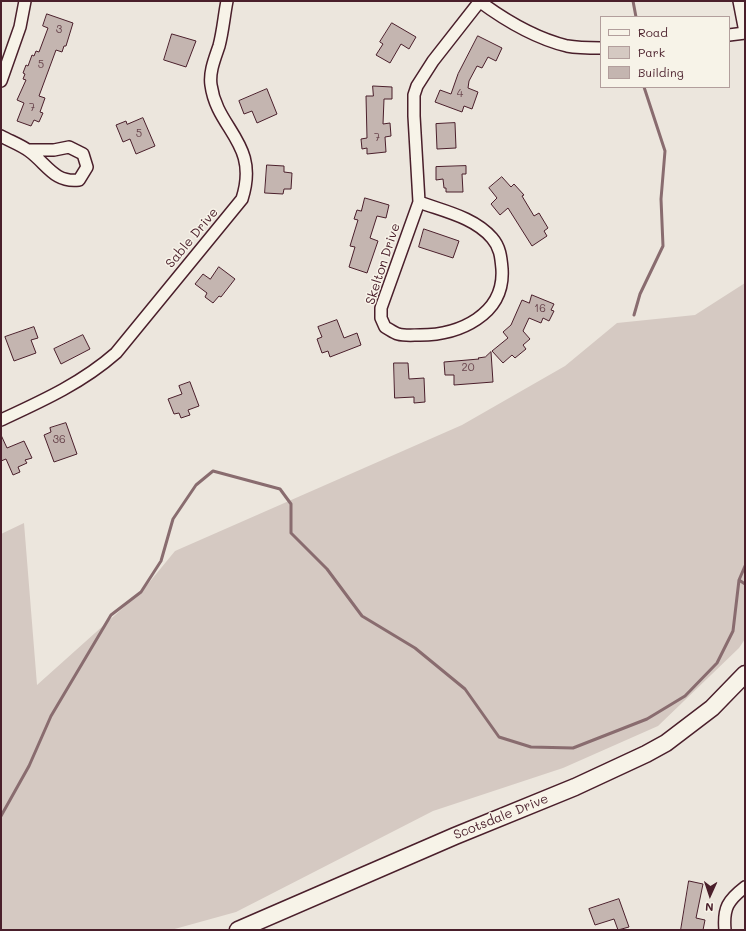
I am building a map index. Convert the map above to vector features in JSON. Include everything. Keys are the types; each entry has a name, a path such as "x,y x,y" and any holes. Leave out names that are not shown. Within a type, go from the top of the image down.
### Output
{"street":[{"path":"1,81 20,27 25,1"},
{"name":"Sable Drive","path":"1,420 93,373 116,353 242,199 247,176 244,154 217,104 211,84 211,74 223,26 227,1"},
{"path":"480,1 517,27 542,38 568,46 600,48"},
{"name":"Skelton Drive","path":"418,202 462,218 482,229 492,238 500,250 502,277 493,303 474,323 430,335 398,334 385,327 381,318 381,308 418,202 414,95 417,86 433,61 480,1"},
{"path":"730,35 745,33 739,1"},
{"path":"1,136 29,150 54,174 67,182 79,180 87,167 83,154 69,147 54,150 29,150"},
{"name":"Scotsdale Drive","path":"238,930 575,786 646,754 666,743 712,708 745,674"},
{"path":"725,930 724,918 730,898 745,887"}],"green space":[{"path":"745,283 745,639 739,648 658,726 563,768 433,811 236,912 171,930 1,930 1,534 24,523 37,685 143,590 175,551 462,425 565,366 617,323 695,315"}],"building":[{"path":"47,14 73,23 66,46 64,46 62,52 56,50 39,96 45,98 40,112 43,113 39,122 34,120 31,126 17,121 24,103 17,100 26,80 23,79 25,74 23,73 26,65 28,66 32,55 34,56 36,51 39,52 48,28 43,26"},
{"path":"392,23 416,37 409,49 401,44 390,63 376,55 383,44 380,42"},
{"path":"172,34 196,41 186,67 164,60"},
{"path":"478,36 502,48 496,61 488,57 482,68 477,66 469,81 468,88 478,92 472,109 464,106 462,112 435,102 440,90 451,94 458,74"},
{"path":"373,86 392,87 392,99 384,99 383,124 390,123 391,136 385,137 386,152 367,154 367,148 362,149 361,139 367,138 366,96 373,96"},
{"path":"267,89 277,114 257,123 252,111 244,114 239,101"},
{"path":"143,118 155,146 136,154 130,139 123,142 116,125 126,121 127,124"},
{"path":"455,123 456,148 437,149 436,124"},
{"path":"267,165 284,166 284,172 292,173 291,189 284,189 283,194 265,193"},
{"path":"466,166 466,174 462,174 463,192 446,192 443,179 436,180 436,167"},
{"path":"502,177 511,187 514,184 524,195 522,196 534,216 539,213 548,228 544,231 547,236 532,246 508,208 500,215 491,204 497,198 489,188"},
{"path":"365,198 389,205 386,218 377,216 370,238 378,241 367,273 349,267 355,247 350,246 358,220 354,219 357,210 361,211"},
{"path":"424,229 459,241 453,258 419,247"},
{"path":"219,267 235,279 221,297 219,296 213,303 205,297 207,293 195,284 203,274 210,279"},
{"path":"532,295 554,304 551,310 554,311 549,321 543,318 541,323 529,318 523,331 530,339 523,345 526,349 515,358 512,355 503,363 492,351 508,338 503,332 511,325 522,300 529,303"},
{"path":"337,320 344,338 357,333 361,345 330,357 328,351 322,353 317,339 322,337 318,327"},
{"path":"34,327 38,338 31,340 36,353 14,361 5,337"},
{"path":"83,335 90,349 61,364 54,349"},
{"path":"491,352 493,382 454,385 454,375 445,375 444,362 479,359 478,358 485,357"},
{"path":"394,363 408,363 409,379 424,378 425,402 414,403 414,397 395,398"},
{"path":"190,382 199,406 188,410 190,415 181,418 179,413 174,414 168,399 182,394 179,386"},
{"path":"66,423 77,454 54,462 44,435 51,432 50,428"},
{"path":"1,435 7,448 24,441 32,458 25,460 27,463 18,467 20,472 13,475 6,459 1,461"},
{"path":"689,881 703,884 696,918 705,920 703,930 681,930"},
{"path":"619,899 629,927 618,930 614,919 595,925 589,909"}],"waterway":[{"path":"633,1 636,16"},
{"path":"634,315 640,294 663,246 661,199 665,151 644,88"},
{"path":"1,816 29,766 51,716 111,615 141,592 161,561 173,519 196,485 213,471 280,489 291,504 291,533 327,569 362,616 415,648 465,689 499,737 531,747 573,748 647,719 685,696 717,663 733,631 739,580 745,566"},
{"path":"739,580 745,584"}]}
